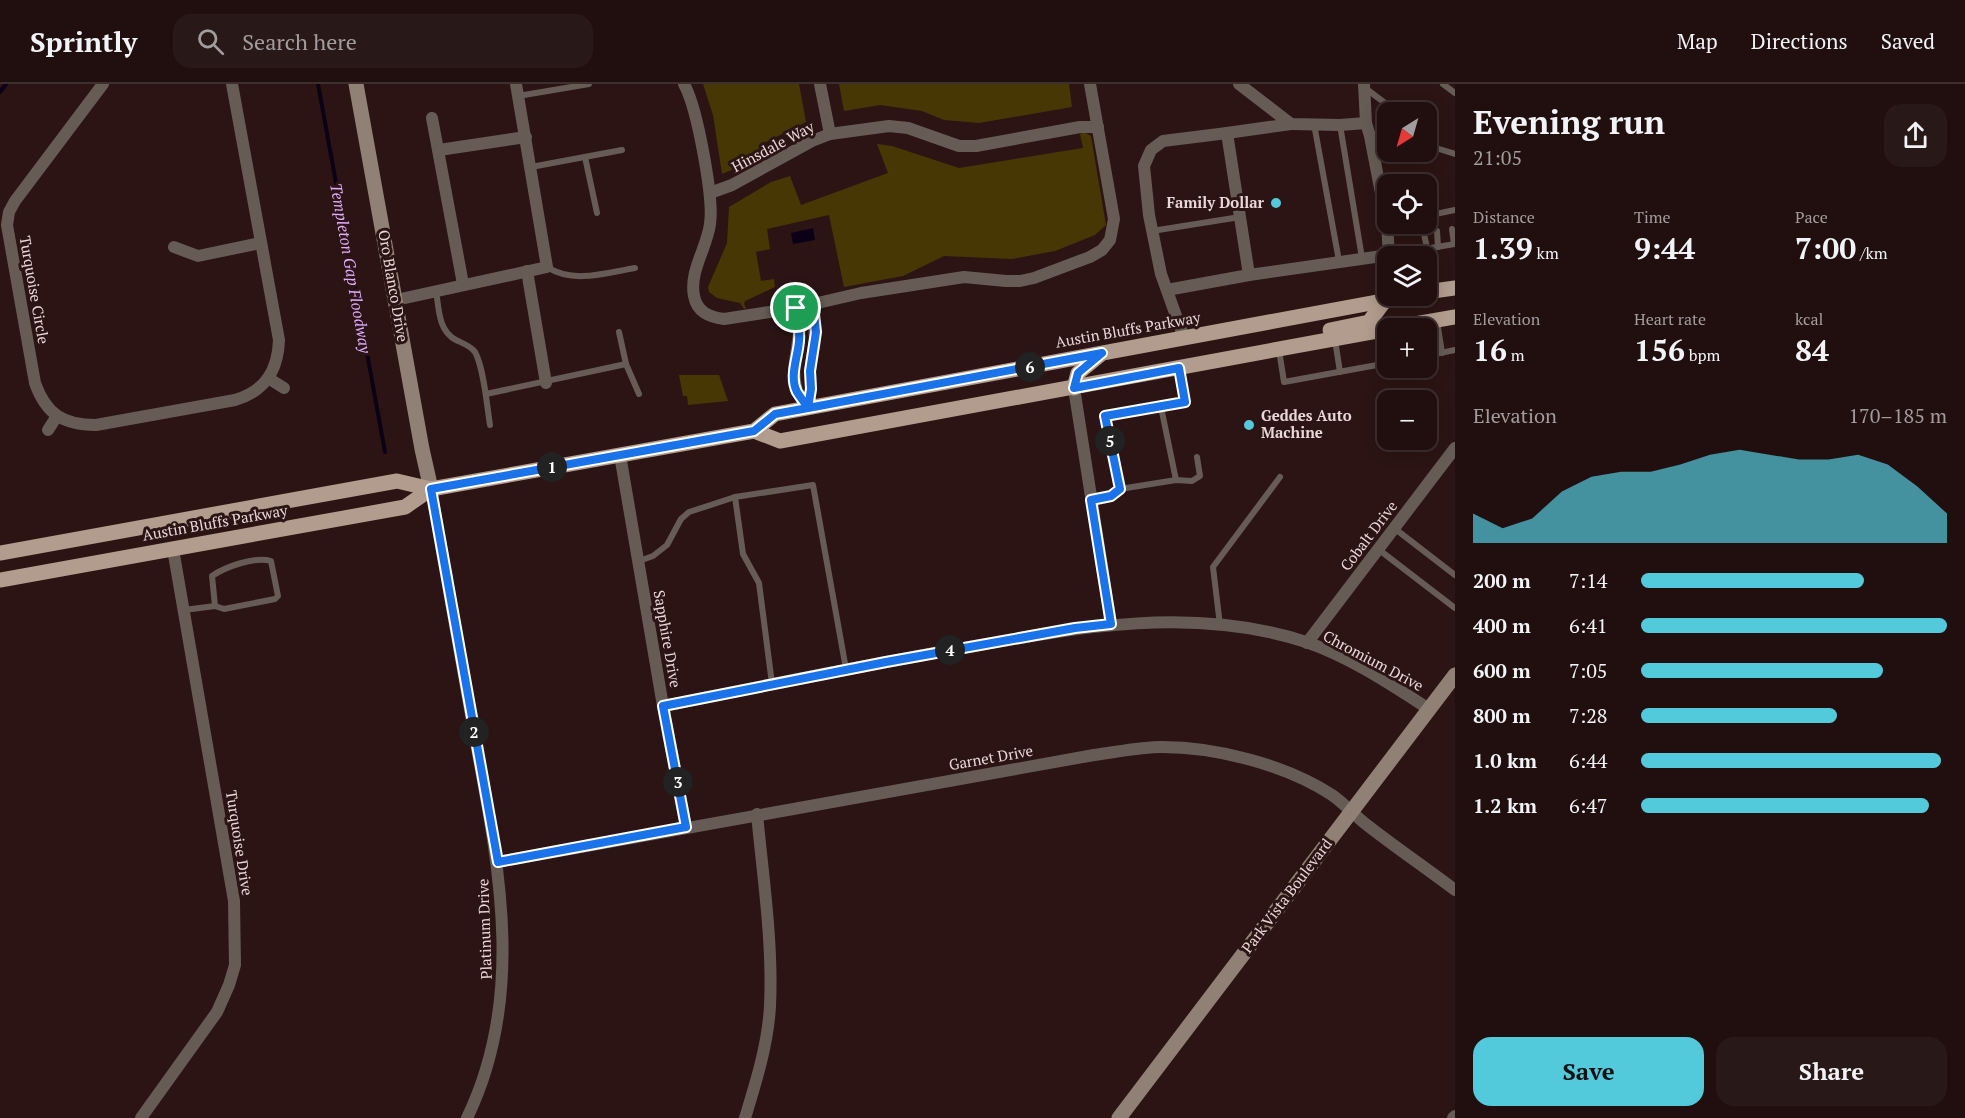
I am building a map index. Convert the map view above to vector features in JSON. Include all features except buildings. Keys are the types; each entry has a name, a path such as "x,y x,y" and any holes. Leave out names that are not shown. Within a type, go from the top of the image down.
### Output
{"main road":[{"path":"1437,290 1455,288"},
{"name":"Austin Bluffs Parkway","path":"0,553 397,481 431,489 754,431 775,414 1377,301"},
{"path":"1281,349 1319,332 1369,322 1381,306"},
{"path":"1437,320 1455,317"},
{"name":"Austin Bluffs Parkway","path":"754,431 780,441 1377,331"},
{"path":"1074,388 1078,373 1102,353"},
{"name":"Austin Bluffs Parkway","path":"0,580 405,507 431,489"}],"street":[{"name":"Turquoise Circle","path":"57,416 40,396 35,383 7,225 9,212 15,201 103,84"},
{"path":"48,430 57,416 69,423 96,426 235,400 249,396 268,378 278,355 279,340 232,84"},
{"name":"Oro Blanco Drive","path":"356,84 431,489"},
{"path":"684,84 692,101 712,207 710,226 695,270 693,294 697,305 703,312 712,318 724,319 813,305 861,293 964,277 1020,281 1090,257 1102,250 1110,240 1114,219 1090,84"},
{"path":"820,84 830,134"},
{"path":"1239,84 1291,124"},
{"path":"1364,86 1366,123 1378,174"},
{"path":"396,300 547,267 517,90"},
{"path":"432,118 463,284"},
{"path":"1184,338 1161,274 1152,231 1144,166 1151,150 1163,141 1291,124 1366,123"},
{"name":"Hinsdale Way","path":"710,193 732,185 812,141 830,134 890,126 908,128 959,146 976,146 1080,127 1098,127"},
{"path":"1227,133 1249,275"},
{"path":"439,150 526,137"},
{"path":"174,247 198,256 260,243"},
{"path":"1167,290 1249,275 1377,257"},
{"path":"527,271 546,382"},
{"path":"808,408 811,389 810,371 816,332 813,305"},
{"path":"796,308 800,326 794,369 795,381 797,391 808,408"},
{"path":"268,378 284,388"},
{"path":"1074,388 1111,624"},
{"name":"Cobalt Drive","path":"1307,643 1455,448"},
{"name":"Sapphire Drive","path":"620,455 686,827"},
{"name":"Platinum Drive","path":"431,489 498,862 503,941 501,993 485,1071 467,1118"},
{"name":"Turquoise Drive","path":"141,1118 217,1012 235,965 234,901 173,549"},
{"name":"Chromium Drive","path":"663,706 846,669 1075,628 1153,622 1221,626 1269,633 1307,643 1360,668 1429,709"},
{"name":"Park Vista Boulevard","path":"1119,1118 1455,675"},
{"name":"Garnet Drive","path":"498,862 1094,755 1162,747 1233,756 1263,764 1314,785 1332,795 1365,823 1455,890"},
{"path":"745,1118 761,1061 770,1007 768,934 757,814"}],"lane":[{"path":"517,90 589,84"},
{"path":"1443,84 1455,93"},
{"path":"1364,86 1384,102"},
{"path":"1314,124 1339,261"},
{"path":"1340,125 1362,258"},
{"path":"1370,136 1377,137"},
{"path":"1438,148 1455,154"},
{"path":"531,167 622,150"},
{"path":"585,157 597,213"},
{"path":"1152,231 1240,217"},
{"path":"1437,231 1438,246 1454,244 1452,229"},
{"path":"1424,234 1427,246"},
{"path":"547,267 555,273 578,277 635,268"},
{"path":"436,291 444,331 452,338 472,348 476,354 486,394 490,425"},
{"path":"1437,320 1442,353"},
{"path":"619,332 626,364 639,394"},
{"path":"1335,339 1340,372"},
{"path":"1281,349 1284,382 1377,365"},
{"path":"1437,354 1455,350"},
{"path":"486,394 626,364"},
{"path":"1120,489 1105,416 1185,402 1179,368"},
{"path":"1161,406 1176,480"},
{"path":"1091,500 1111,496 1120,489 1176,480 1192,481 1200,476 1197,457"},
{"path":"1221,626 1213,567 1280,477"},
{"path":"638,561 653,556 667,545 681,519 689,512 735,497 813,485 846,669"},
{"path":"735,497 743,554 759,583 772,684"},
{"path":"1394,528 1455,575"},
{"path":"1378,549 1455,608"},
{"path":"184,610 216,606 224,609 275,599 278,596 272,561 264,559 224,568 212,576 216,606"}],"shaded area":[{"path":"703,84 799,84 806,122 760,145 760,158 722,174 713,115"},
{"path":"839,84 1069,84 1072,107 979,123 944,120 922,111 880,105 844,111"},
{"path":"1084,132 1091,136 1106,225 1095,235 1055,251 1012,259 944,256 903,276 844,287 829,215 767,229 770,249 756,252 761,281 774,279 775,287 745,301 746,308 744,309 740,303 717,298 709,292 708,287 727,243 729,207 771,182 790,176 801,205 888,173 877,144 892,146 959,168 1083,148 1080,134"},
{"path":"813,228 815,240 793,244 791,233"},
{"path":"679,375 719,375 728,401 688,405 687,396 683,396"}],"waterway":[{"name":"Templeton Gap Floodway","path":"0,92 6,84"},
{"name":"Templeton Gap Floodway","path":"318,84 385,452"}],"place":[{"name":"Family Dollar","path":"1276,203"},
{"name":"Geddes Auto Machine","path":"1249,425"}],"route":[{"path":"796,308 800,326 794,369 795,381 797,391 808,408 775,414 754,431 431,489 498,862 686,827 663,706 886,662 1075,628 1111,624 1091,500 1111,496 1120,489 1105,416 1185,402 1179,368 1074,388 1074,381 1078,373 1102,353 808,408 811,389 810,371 816,332 813,305 796,308"}]}
